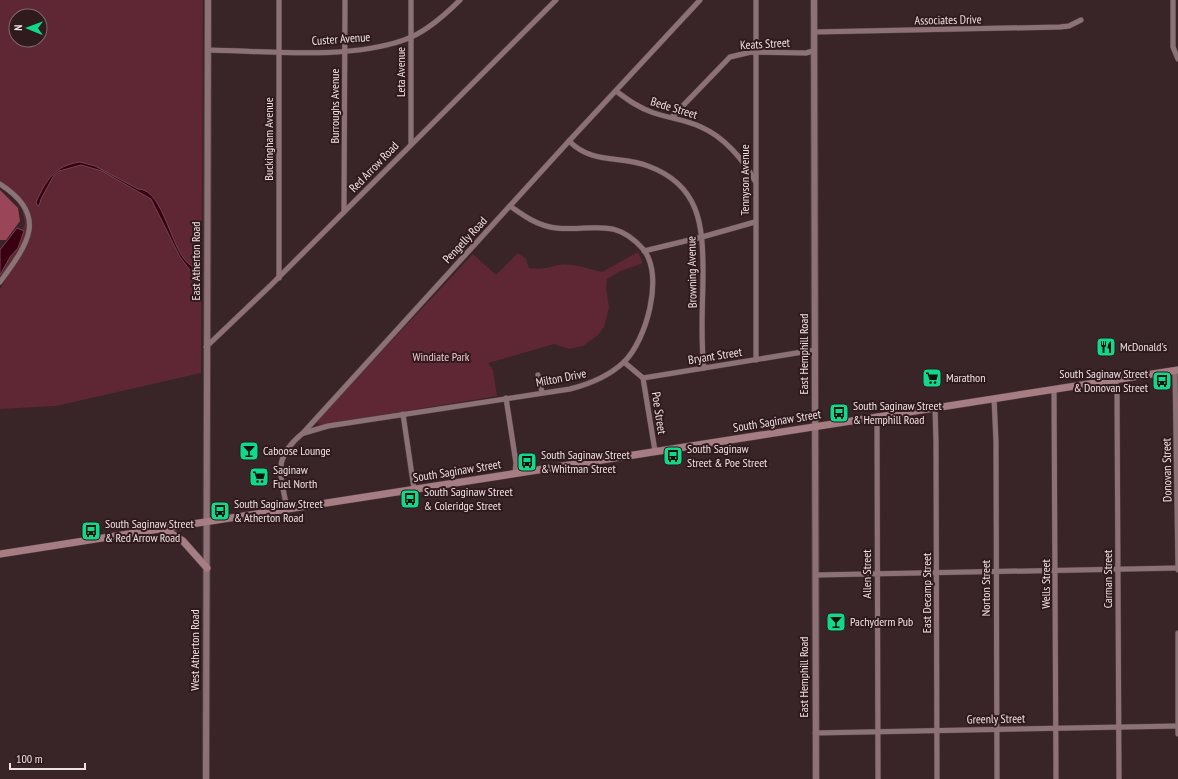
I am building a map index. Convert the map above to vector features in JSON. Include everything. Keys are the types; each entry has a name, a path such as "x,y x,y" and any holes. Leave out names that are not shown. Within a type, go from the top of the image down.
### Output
{"main road":[{"name":"South Saginaw Street","path":"0,554 1177,370"},
{"path":"164,528 181,538 206,568"}],"street":[{"name":"East Atherton Road","path":"206,522 208,0"},
{"name":"Buckingham Avenue","path":"278,278 279,0"},
{"name":"Burroughs Avenue","path":"344,212 345,0"},
{"name":"Leta Avenue","path":"411,0 411,144"},
{"name":"Custer Avenue","path":"208,50 279,52 345,51 379,47 411,37 444,16 460,0"},
{"name":"Red Arrow Road","path":"206,347 278,278 556,0"},
{"name":"Pengelly Road","path":"287,509 280,468 283,455 290,444 303,433 569,141 700,0"},
{"name":"Tennyson Avenue","path":"756,0 756,360"},
{"name":"East Hemphill Road","path":"814,0 816,779"},
{"path":"1173,0 1173,47 1178,59"},
{"name":"Associates Drive","path":"814,32 1060,27 1069,26 1081,20"},
{"name":"Keats Street","path":"672,117 727,60 739,54 813,51"},
{"name":"Bede Street","path":"616,91 632,104 643,109 702,127 719,138 748,167 755,182"},
{"name":"Browning Avenue","path":"569,141 587,154 598,158 632,161 646,165 671,177 689,196 696,209 702,237 704,368"},
{"path":"0,184 16,196 25,207 30,226 30,234 26,243 0,282"},
{"name":"Milton Drive","path":"303,433 328,426 586,385 610,373 624,362 635,347 649,316 652,278 650,263 644,251 632,238 621,231 606,227 556,228 541,225 527,218 510,206"},
{"path":"644,251 755,222"},
{"name":"Bryant Street","path":"643,378 815,350"},
{"path":"624,362 643,378"},
{"name":"Donovan Street","path":"1177,370 1178,569"},
{"path":"538,375 542,392"},
{"name":"Poe Street","path":"643,378 655,451"},
{"name":"Carman Street","path":"1115,379 1117,389 1119,779"},
{"name":"Wells Street","path":"1054,389 1056,779"},
{"path":"506,398 516,463 515,473"},
{"name":"Norton Street","path":"994,398 997,779"},
{"name":"East Decamp Street","path":"935,407 937,779"},
{"path":"403,414 414,489"},
{"name":"Allen Street","path":"877,416 878,779"},
{"name":"West Atherton Road","path":"206,522 206,779"},
{"path":"816,575 1178,569"},
{"path":"1178,633 1178,734"},
{"name":"Greenly Street","path":"815,733 1178,726"}],"green space":[{"path":"0,0 203,0 201,373 56,406 0,409 0,289 22,252 0,276 0,249 17,228 23,229 25,223 19,196 0,181"},
{"name":"Windiate Park","path":"638,252 643,263 620,271 607,279 606,288 609,307 604,327 598,335 583,346 569,349 554,344 488,363 493,370 497,396 320,425 317,423 319,418 473,254 496,275 518,253 526,259 529,268 534,269 570,265 602,272"}],"shaded area":[{"path":"80,162 95,166 138,189 147,192 155,200 178,250 185,260 192,266 193,270 190,270 180,257 151,199 102,171 81,165 59,171 54,175 41,199 39,206 37,205 36,202 40,194 52,175 64,167"},
{"path":"0,190 18,208 20,221 6,240 0,240"},
{"path":"17,228 24,231 18,248 10,257 0,275 0,250"}],"place":[{"name":"McDonald's","path":"1106,347"},
{"name":"Marathon","path":"932,378"},
{"name":"South Saginaw Street & Donovan Street","path":"1162,381"},
{"name":"South Saginaw Street & Hemphill Road","path":"839,413"},
{"name":"Caboose Lounge","path":"249,451"},
{"name":"South Saginaw Street & Poe Street","path":"673,456"},
{"name":"South Saginaw Street & Whitman Street","path":"527,462"},
{"name":"Saginaw Fuel North","path":"259,477"},
{"name":"South Saginaw Street & Coleridge Street","path":"410,499"},
{"name":"South Saginaw Street & Atherton Road","path":"220,511"},
{"name":"South Saginaw Street & Red Arrow Road","path":"91,531"},
{"name":"Pachyderm Pub","path":"836,622"}]}
